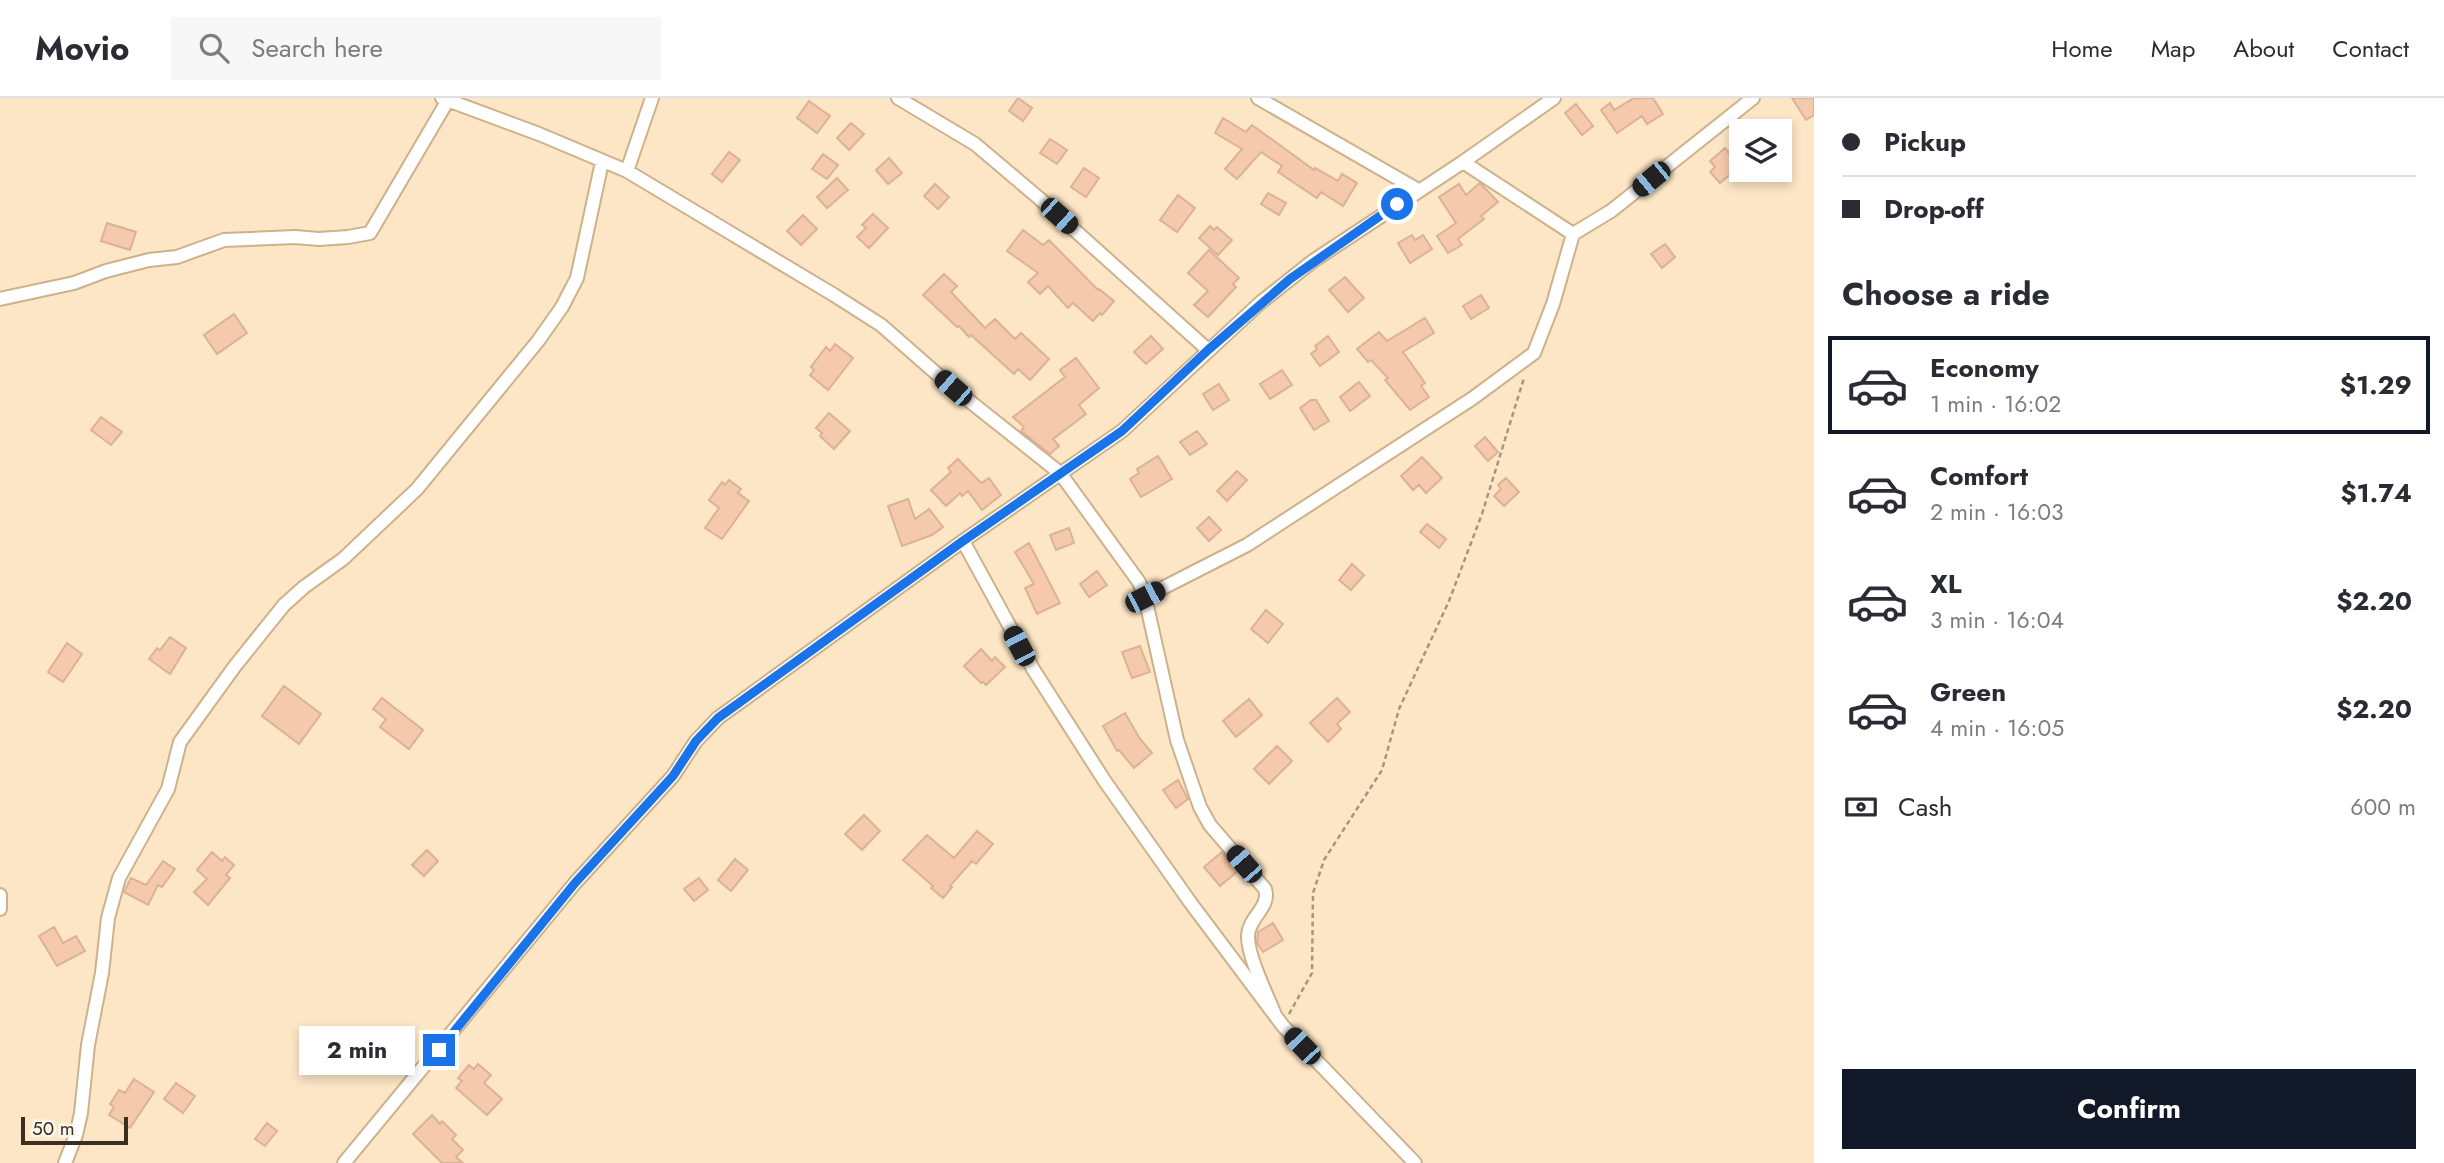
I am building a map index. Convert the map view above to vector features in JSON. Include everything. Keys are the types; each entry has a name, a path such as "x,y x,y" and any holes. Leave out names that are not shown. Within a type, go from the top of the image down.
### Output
{"street":[{"path":"627,171 652,98"},
{"path":"898,98 975,144 1208,350"},
{"path":"1258,98 1418,190"},
{"path":"344,1163 575,883 673,776 705,730 718,718 963,541 1122,431 1208,350 1290,279 1554,98"},
{"path":"1145,597 1247,545 1473,398 1534,353 1553,304 1573,234 1611,211 1753,98"},
{"path":"0,299 54,288 149,260 177,257 224,240 295,237 319,239 370,233 445,99 627,171 881,325 953,388 1060,473 1135,574 1145,597 1177,740 1203,816 1261,884 1267,896 1249,929 1248,937 1260,980 1279,1020"},
{"path":"65,1163 81,1113 88,1045 102,973 108,918 119,878 168,789 180,742 234,666 284,605 353,550 417,489 538,341 562,307 577,278 602,162"},
{"path":"1463,162 1573,234"},
{"path":"963,541 1019,646 1089,757 1190,902 1279,1020 1415,1163"},
{"path":"0,895 0,909"}],"path":[{"path":"1279,1020 1312,973 1313,893 1324,860 1382,770 1399,709 1449,601 1482,514 1525,375"}],"building":[{"path":"1018,98 1032,108 1023,121 1009,111"},
{"path":"1634,98 1653,98 1663,114 1647,124 1642,116 1617,133 1601,110 1610,103 1614,110"},
{"path":"1792,98 1814,98 1814,115 1806,120"},
{"path":"809,101 830,116 817,133 797,118"},
{"path":"1576,104 1593,126 1582,135 1565,113"},
{"path":"1223,118 1246,132 1252,125 1314,170 1315,168 1338,181 1342,174 1357,183 1343,206 1321,192 1317,198 1278,172 1282,166 1261,152 1237,179 1225,169 1242,149 1215,133"},
{"path":"851,123 864,134 849,150 837,138"},
{"path":"1050,139 1067,150 1057,164 1040,153"},
{"path":"1725,148 1729,153 1729,175 1720,183 1710,172 1715,167 1710,161"},
{"path":"729,152 740,160 722,182 712,174"},
{"path":"823,154 838,165 827,179 812,169"},
{"path":"889,158 902,173 888,184 876,170"},
{"path":"1084,168 1099,178 1086,197 1071,187"},
{"path":"837,178 848,190 827,208 817,197"},
{"path":"1480,183 1498,202 1481,216 1484,219 1458,239 1462,245 1448,253 1437,236 1456,223 1439,197 1459,184 1466,195"},
{"path":"935,184 949,197 938,209 924,196"},
{"path":"1268,193 1286,203 1279,215 1261,204"},
{"path":"1178,195 1195,208 1177,232 1160,220"},
{"path":"873,214 888,228 869,248 857,237 866,228 862,225"},
{"path":"803,215 817,229 801,245 787,231"},
{"path":"107,223 136,232 130,250 101,241"},
{"path":"1210,226 1214,230 1217,227 1232,240 1218,255 1199,238"},
{"path":"1023,230 1043,245 1049,240 1098,290 1114,301 1102,315 1100,313 1093,321 1073,303 1068,308 1048,286 1040,294 1028,282 1038,273 1007,251"},
{"path":"1412,235 1415,240 1423,235 1432,249 1410,263 1398,243"},
{"path":"1665,244 1675,257 1662,268 1651,254"},
{"path":"1209,250 1239,278 1233,284 1236,287 1208,317 1194,305 1208,291 1188,273"},
{"path":"944,274 957,286 951,292 985,328 995,319 1015,339 1021,333 1049,359 1030,380 1018,369 1014,374 923,295"},
{"path":"1345,277 1364,298 1348,312 1329,290"},
{"path":"1481,295 1489,308 1471,319 1463,306"},
{"path":"234,314 247,333 217,354 204,335"},
{"path":"1425,318 1434,333 1403,352 1425,383 1421,386 1429,397 1410,410 1385,380 1388,378 1357,349 1379,332 1387,341"},
{"path":"1151,336 1163,349 1146,364 1134,352"},
{"path":"1328,336 1339,352 1320,366 1311,354 1317,349 1315,346"},
{"path":"835,344 853,358 828,390 810,375 814,370 811,367 826,347 830,351"},
{"path":"1076,358 1099,388 1079,405 1086,414 1053,439 1059,446 1050,454 1021,431 1024,427 1013,417 1065,377 1060,370"},
{"path":"1282,370 1292,385 1270,399 1260,384"},
{"path":"1359,382 1370,396 1350,411 1340,397"},
{"path":"1219,384 1229,400 1213,410 1203,394"},
{"path":"1311,400 1316,400 1329,421 1314,430 1300,408"},
{"path":"829,413 850,431 834,449 820,436 822,433 816,428"},
{"path":"101,417 122,432 111,445 91,430"},
{"path":"1197,431 1207,444 1190,455 1180,442"},
{"path":"1485,437 1498,452 1488,461 1475,446"},
{"path":"1158,456 1172,479 1141,497 1130,479 1139,473 1137,469"},
{"path":"1422,457 1442,478 1426,493 1419,485 1413,490 1401,476"},
{"path":"958,459 981,483 989,478 1001,495 982,510 968,491 962,496 960,493 946,506 931,490 951,472 948,468"},
{"path":"1237,471 1247,480 1227,501 1217,491"},
{"path":"1506,478 1519,492 1504,506 1494,496 1501,489 1498,485"},
{"path":"729,480 741,489 738,493 749,501 722,539 705,528 719,508 709,500 722,482 725,485"},
{"path":"908,499 915,519 929,509 943,527 932,535 902,546 888,506"},
{"path":"1209,517 1221,530 1209,541 1197,528"},
{"path":"1427,524 1446,539 1439,548 1420,532"},
{"path":"1069,528 1074,543 1056,550 1050,535"},
{"path":"1029,543 1060,603 1037,614 1025,588 1034,584 1015,552"},
{"path":"1352,564 1364,575 1351,590 1339,580"},
{"path":"1097,571 1107,585 1089,597 1080,584"},
{"path":"1266,610 1283,624 1268,643 1251,629"},
{"path":"170,637 186,648 170,674 149,659"},
{"path":"67,643 82,654 63,682 48,672"},
{"path":"1140,646 1150,672 1132,678 1122,652"},
{"path":"981,649 992,661 995,657 1005,667 986,685 964,666"},
{"path":"284,686 321,714 299,744 262,716"},
{"path":"382,698 423,730 409,749 380,727 386,719 373,709"},
{"path":"1337,698 1350,712 1337,724 1341,729 1328,742 1310,723"},
{"path":"1249,699 1262,715 1236,737 1223,721"},
{"path":"1125,713 1140,739 1152,753 1134,768 1119,750 1117,751 1103,726"},
{"path":"1277,746 1292,761 1269,784 1254,769"},
{"path":"1178,780 1188,799 1176,808 1163,790"},
{"path":"864,815 880,831 862,850 845,834"},
{"path":"977,831 993,844 976,864 972,861 943,898 903,860 927,835 954,858"},
{"path":"427,850 438,861 424,876 412,865"},
{"path":"212,852 222,861 225,857 234,865 226,875 230,878 208,905 194,892 207,879 197,870"},
{"path":"1222,852 1238,871 1220,886 1204,867"},
{"path":"735,859 748,870 731,891 718,880"},
{"path":"163,861 175,869 162,887 158,885 148,905 124,892 131,878 146,885"},
{"path":"699,878 708,890 694,901 684,889"},
{"path":"1273,923 1283,940 1263,952 1257,943 1258,932"},
{"path":"54,927 63,943 76,936 85,951 57,966 39,936"},
{"path":"478,1064 491,1075 484,1083 502,1099 487,1115 456,1088 462,1081 458,1078 469,1065 474,1069"},
{"path":"134,1079 154,1092 130,1128 109,1115 114,1107 110,1104 119,1090 125,1093"},
{"path":"176,1083 195,1096 183,1113 164,1099"},
{"path":"432,1115 456,1135 452,1139 463,1150 456,1157 463,1163 442,1163 413,1134"},
{"path":"267,1123 277,1131 265,1146 255,1139"}],"route":[{"path":"439,1050 575,883 673,776 696,741 718,718 963,541 1122,431 1260,303 1313,261 1397,204"}]}
